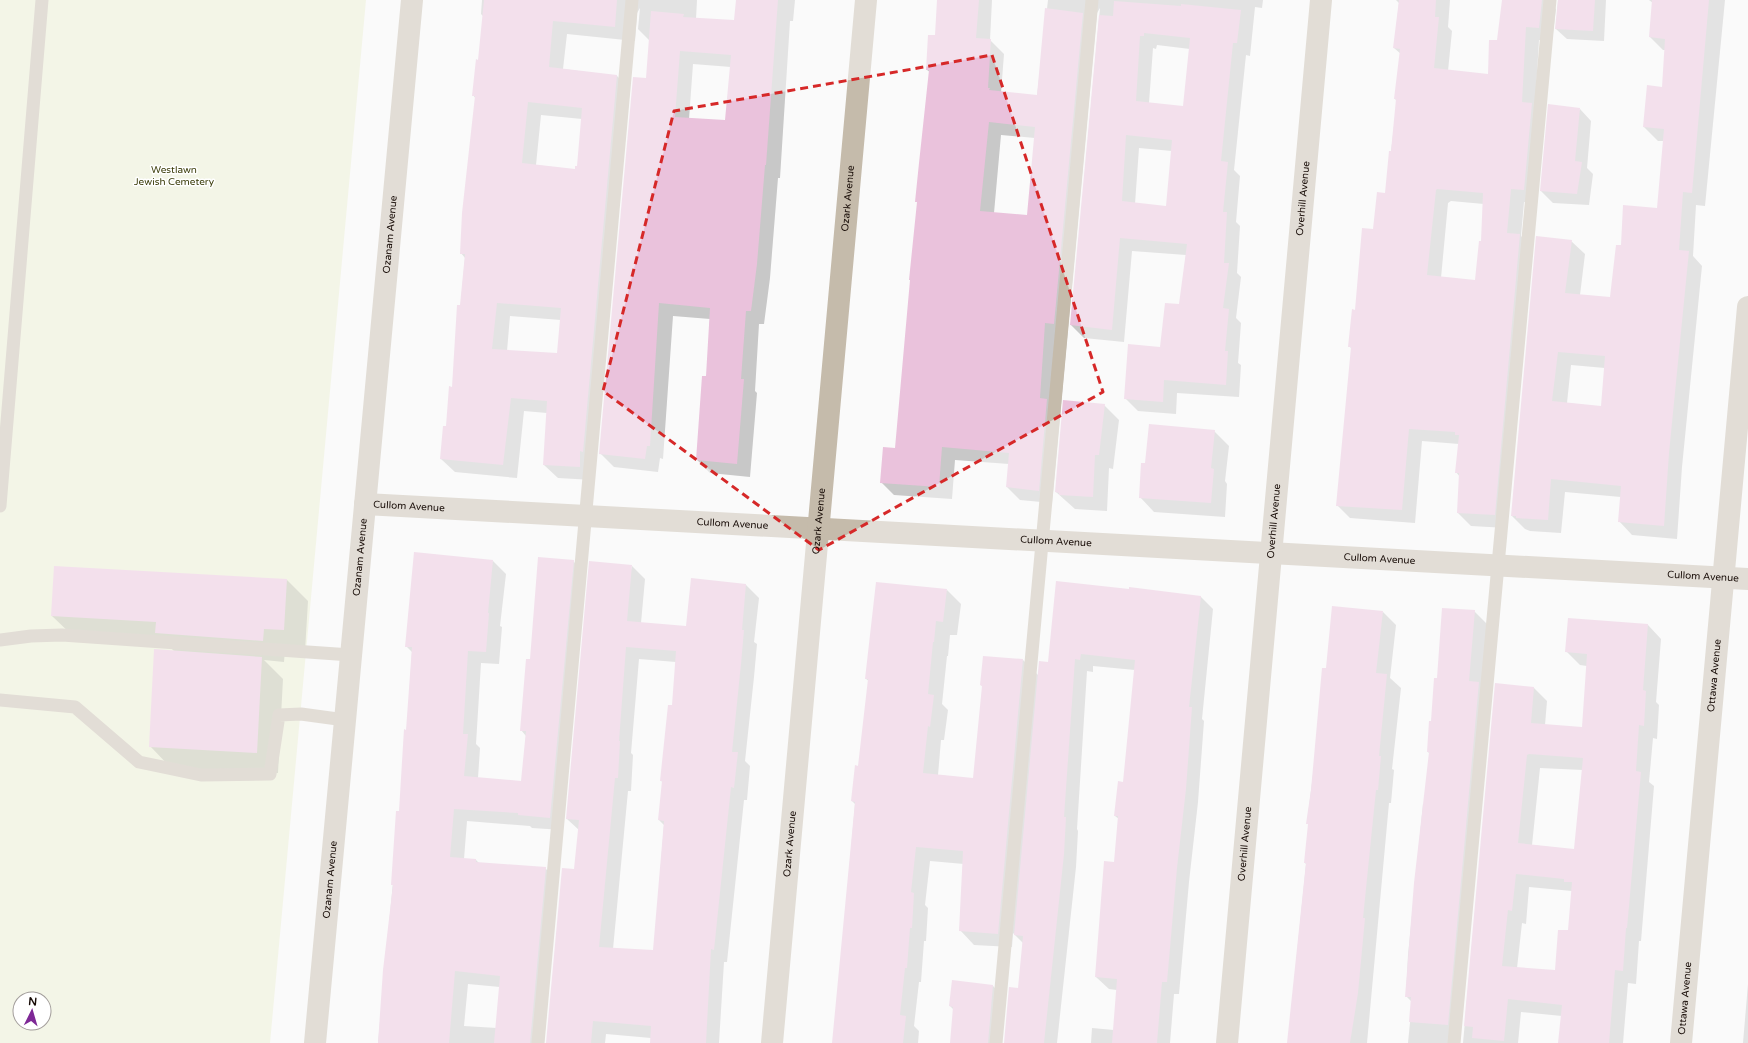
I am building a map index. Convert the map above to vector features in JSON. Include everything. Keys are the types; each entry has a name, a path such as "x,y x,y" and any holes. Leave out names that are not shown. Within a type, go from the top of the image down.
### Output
{"street":[{"name":"Ozanam Avenue","path":"315,1043 412,0"},
{"name":"Ozark Avenue","path":"772,1043 866,0"},
{"name":"Overhill Avenue","path":"1226,1043 1321,0"},
{"name":"Ottawa Avenue","path":"1681,1043 1748,307"},
{"name":"Cullom Avenue","path":"365,504 1748,579"}],"lane":[{"path":"0,506 42,0"},
{"path":"538,1043 632,0"},
{"path":"996,1043 1092,0"},
{"path":"1454,1043 1550,0"},
{"path":"0,640 31,636 62,635 351,655"},
{"path":"0,700 75,707 139,762 201,775 270,774 279,715 301,714 345,720"}],"highlighted area":[{"path":"992,55 1103,392 819,550 603,391 674,111"}],"green space":[{"name":"Westlawn Jewish Cemetery","path":"0,0 366,0 270,1043 0,1043"}],"building":[{"path":"484,0 617,0 615,27 553,21 549,67 617,75 583,452 580,451 580,467 543,465 547,401 511,398 503,465 440,459 443,426 446,426 449,386 452,387 457,305 460,305 465,254 460,254 462,213 475,96 472,96 476,59 478,60","holes":["528,102 582,108 577,166 575,166 575,169 522,163","497,303 561,308 557,353 492,349"]},
{"path":"736,0 778,0 757,264 751,311 746,311 741,379 744,379 737,464 696,460 702,376 706,376 710,308 659,303 650,446 647,446 645,459 599,454 633,77 646,78 651,11 684,14 683,17 734,20","holes":["680,51 731,55 725,120 675,117"]},
{"path":"937,0 979,0 976,38 991,39 989,90 1037,95 1045,8 1083,13 1054,324 1045,323 1040,398 1047,399 1039,491 1006,487 1009,453 942,447 939,487 880,483 883,447 895,448 917,202 915,202 929,70 926,70 928,35 935,35","holes":["989,122 1035,127 1027,215 980,211"]},
{"path":"1399,0 1436,0 1435,17 1439,17 1434,68 1488,74 1489,40 1497,40 1502,0 1542,0 1539,28 1526,27 1522,102 1532,103 1524,190 1511,189 1507,233 1520,234 1495,515 1457,513 1459,473 1455,473 1459,435 1455,435 1455,432 1409,429 1402,510 1336,506 1351,347 1348,347 1352,309 1355,310 1362,228 1373,229 1377,192 1385,193 1389,151 1391,151 1396,99 1394,99 1400,49 1393,48","holes":["1436,190 1483,193 1481,241 1479,241 1475,280 1427,275"]},
{"path":"1558,0 1595,0 1593,31 1555,29"},
{"path":"1652,0 1709,0 1692,193 1683,192 1679,250 1689,251 1669,453 1664,526 1618,522 1621,486 1551,479 1548,520 1516,518 1516,516 1511,516 1536,236 1572,240 1565,293 1610,297 1616,245 1621,245 1623,205 1657,208 1664,129 1643,127 1647,85 1662,87 1665,39 1649,37","holes":["1558,352 1605,356 1601,406 1552,401"]},
{"path":"1114,1 1181,6 1181,4 1241,10 1237,43 1233,43 1221,161 1228,162 1223,212 1227,212 1224,263 1229,263 1223,308 1229,309 1225,351 1228,351 1226,385 1164,380 1163,402 1124,399 1128,344 1160,347 1165,303 1179,304 1187,244 1120,238 1112,330 1070,325 1099,15 1113,16","holes":["1144,33 1190,38 1183,106 1136,101 1140,36 1144,36","1126,135 1172,140 1166,206 1122,201"]},
{"path":"1548,104 1580,108 1575,161 1582,162 1577,194 1540,191"},
{"path":"1063,400 1105,404 1099,455 1095,455 1093,497 1059,495 1059,493 1055,492"},
{"path":"1149,424 1215,430 1211,468 1214,469 1211,503 1139,498 1141,463 1145,463"},
{"path":"414,552 493,560 486,652 468,651 463,734 468,734 464,776 521,781 526,731 520,731 526,659 530,659 538,557 574,560 550,818 518,815 518,813 454,809 450,857 476,859 476,862 546,867 530,1043 494,1043 500,976 455,971 449,1043 378,1043 383,970 393,885 391,885 396,811 399,811 404,729 406,730 412,647 405,647"},
{"path":"589,561 632,565 627,621 686,626 691,578 746,584 742,630 744,630 732,752 738,752 734,788 731,787 714,950 711,949 706,1043 650,1043 651,1026 593,1021 591,1043 546,1043 562,868 574,869 579,820 566,819","holes":["626,647 676,651 672,705 668,705 660,781 662,781 658,820 664,821 653,950 599,947 615,778 618,778 619,741"]},
{"path":"54,566 287,579 284,630 264,629 263,641 155,633 156,622 51,616"},
{"path":"1056,581 1129,589 1129,587 1201,596 1189,707 1192,707 1186,789 1177,868 1167,982 1162,982 1157,1043 1112,1043 1117,979 1095,977 1104,861 1114,862 1118,816 1114,816 1118,781 1123,782 1135,660 1081,654 1080,660 1075,659 1064,817 1066,817 1064,854 1044,1043 1004,1043 1009,987 1018,988 1023,936 1014,935 1039,661 1048,662"},
{"path":"876,582 947,589 943,622 936,621 933,642 928,694 934,695 930,727 928,726 923,773 973,778 982,686 980,685 983,656 1023,659 998,934 959,931 963,851 916,847 911,892 914,893 912,928 910,928 907,968 905,968 900,1015 906,1016 903,1043 832,1043 855,802 851,801 855,765 858,766 868,679 865,679"},
{"path":"1332,606 1383,611 1376,673 1387,674 1379,756 1381,756 1378,790 1376,790 1363,918 1365,918 1358,993 1350,1043 1287,1043 1306,863 1304,863 1308,824 1306,824 1311,790 1322,668 1326,668"},
{"path":"1442,608 1475,610 1469,681 1479,682 1448,1025 1409,1022 1411,997 1405,997 1414,883 1429,752 1427,752 1429,721 1431,721 1434,678 1437,678"},
{"path":"1568,618 1648,624 1643,690 1646,691 1644,726 1639,725 1636,771 1641,772 1623,971 1615,970 1609,1043 1558,1043 1562,1005 1508,999 1504,1041 1472,1038 1473,1027 1464,1026 1495,683 1534,687 1531,723 1582,727 1587,654 1565,652","holes":["1527,755 1583,758 1574,849 1518,843","1516,874 1564,879 1564,882 1572,882 1568,930 1558,930 1555,970 1502,966 1508,910 1512,911"]},
{"path":"154,649 262,657 257,753 149,747"},
{"path":"952,980 993,985 988,1043 950,1043 953,1007 949,1006"}]}
